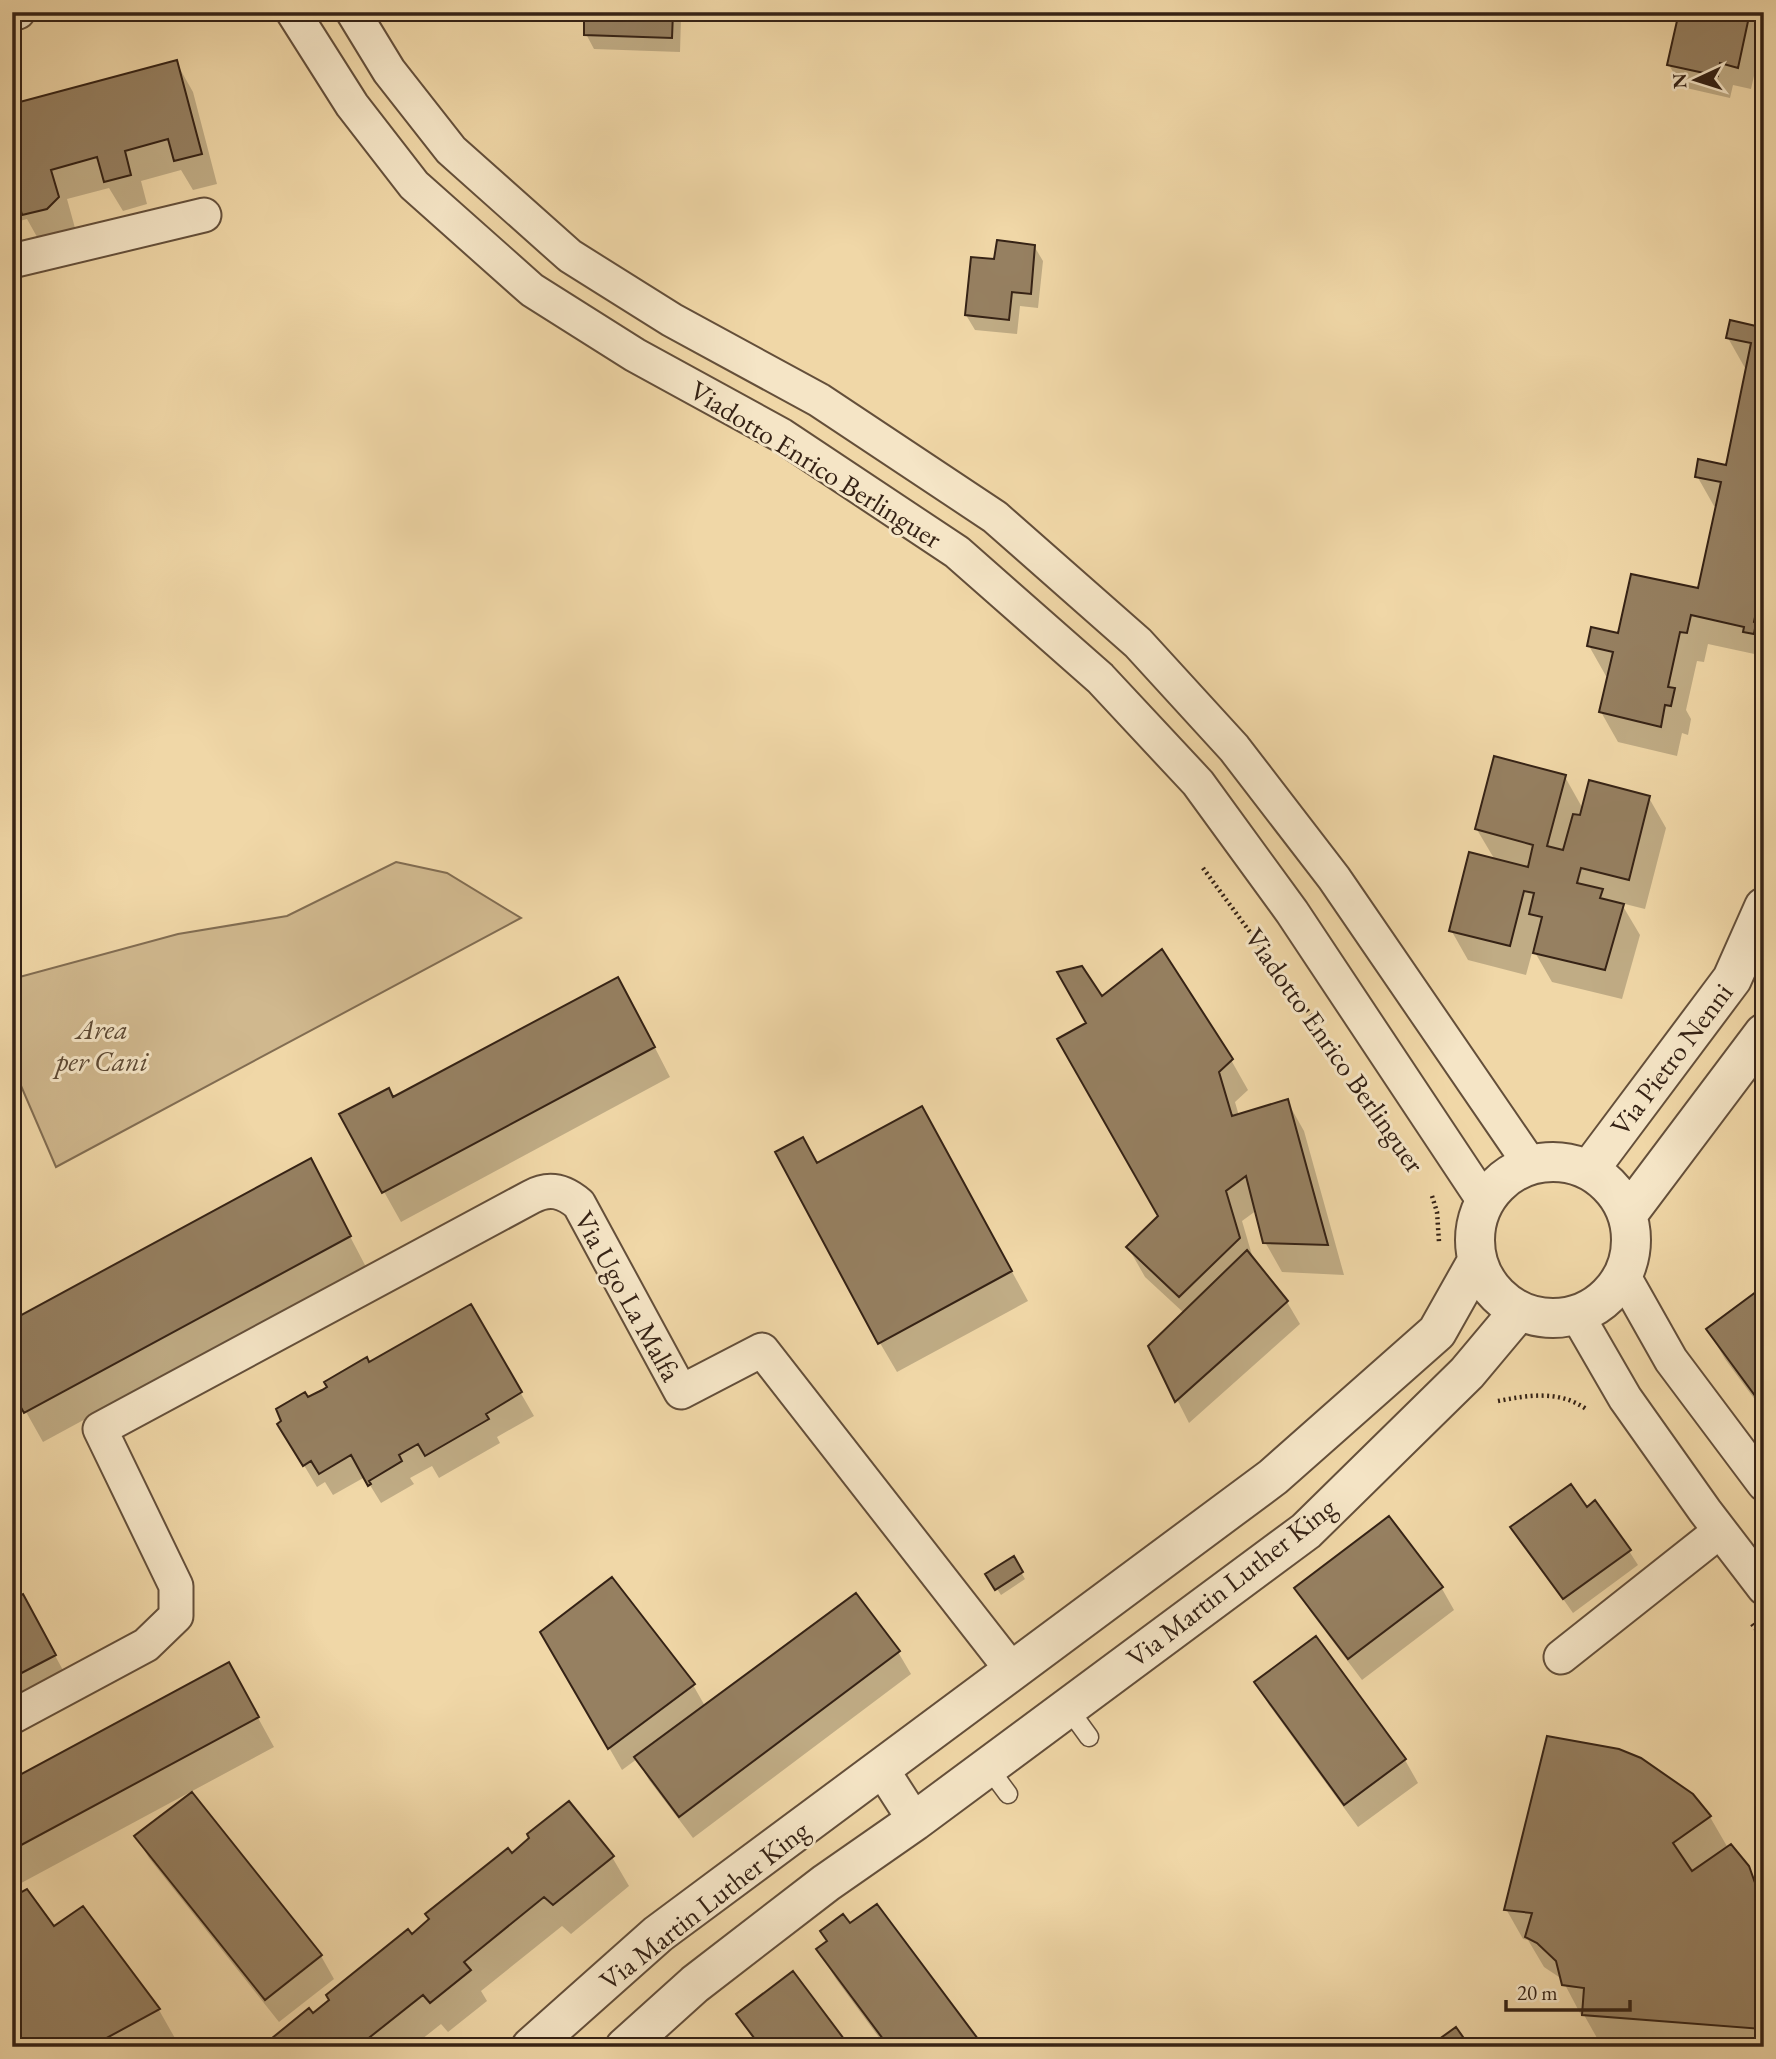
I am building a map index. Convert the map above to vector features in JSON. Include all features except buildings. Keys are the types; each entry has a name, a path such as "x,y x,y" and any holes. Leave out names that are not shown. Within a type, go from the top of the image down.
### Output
{"street":[{"path":"12,14 18,12"},
{"name":"Viadotto Enrico Berlinguer","path":"293,12 352,105 414,185 532,290 635,355 781,436 957,552 1100,678 1198,783 1292,912 1484,1201"},
{"name":"Viadotto Enrico Berlinguer","path":"353,12 389,71 451,150 570,256 672,320 819,400 995,517 1138,643 1234,748 1334,878 1530,1164"},
{"path":"12,261 204,215"},
{"name":"Viadotto Enrico Berlinguer","path":"1292,912 1334,878"},
{"name":"Via Pietro Nenni","path":"1589,1170 1732,979 1763,911"},
{"name":"Via Pietro Nenni","path":"1627,1215 1764,1033"},
{"path":"1551,1161 1570,1163 1589,1170 1606,1181 1619,1197 1627,1215 1632,1235 1630,1255 1623,1275 1612,1293 1577,1315 1538,1317 1519,1311 1500,1299 1486,1282 1477,1261 1474,1241 1476,1220 1484,1201 1496,1185 1512,1172 1530,1164 1551,1161"},
{"name":"Via Ugo La Malfa","path":"12,1717 146,1645 176,1616 176,1586 100,1429 540,1192 562,1192 579,1204 681,1392 762,1350 1012,1671"},
{"name":"Via Martin Luther King","path":"531,2047 658,1934 1273,1477 1437,1332 1477,1261"},
{"path":"1623,1275 1671,1360 1764,1484"},
{"name":"Via Martin Luther King","path":"625,2047 706,1976 826,1883 915,1821 998,1780 1078,1722 1306,1531 1466,1373 1519,1311"},
{"path":"1577,1315 1625,1398 1764,1588"},
{"path":"1561,1657 1720,1531"},
{"path":"881,1768 915,1821"}],"path":[{"name":"Viadotto Enrico Berlinguer","path":"1203,868 1319,1026"},
{"name":"Viadotto Enrico Berlinguer","path":"1429,1188 1437,1212 1439,1247"}],"green space":[{"name":"Area per Cani","path":"396,862 447,873 521,918 56,1167 12,1065 12,979 178,934 287,916"}]}
